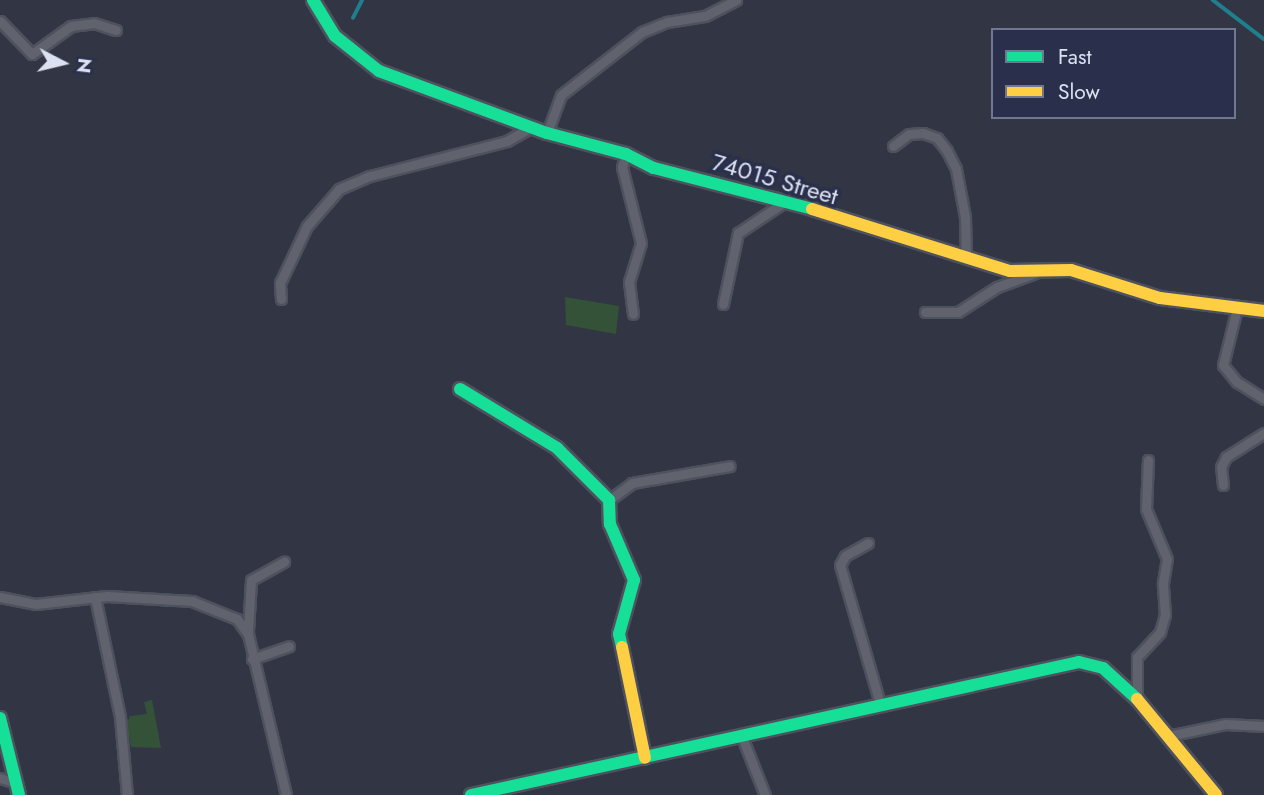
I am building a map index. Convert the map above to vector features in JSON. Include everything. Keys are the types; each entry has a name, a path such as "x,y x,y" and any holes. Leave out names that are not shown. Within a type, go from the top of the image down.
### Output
{"street":[{"name":"74015 Street","path":"313,0 335,36 379,71 547,133 626,154 654,168 786,201 966,258 1035,273 1082,272 1160,298 1264,311"},
{"path":"547,133 561,95 642,32 667,22 705,16 736,0"},
{"path":"0,21 32,54 71,26 94,23 116,30"},
{"path":"281,299 280,283 307,226 339,189 370,176 507,141 531,127"},
{"path":"893,146 909,134 923,133 937,138 947,151 956,170 965,217 966,258"},
{"path":"626,154 622,167 641,243 629,282 634,314"},
{"path":"723,304 738,233 786,201"},
{"path":"925,313 958,312 997,287 1035,273"},
{"path":"1237,308 1223,365 1237,382 1264,399"},
{"path":"460,389 557,448 609,500 613,532 634,580 634,593 619,634 645,758"},
{"path":"1223,485 1220,467 1226,457 1264,433"},
{"path":"1137,697 1137,657 1160,632 1165,615 1167,552 1146,509 1148,460"},
{"path":"609,500 632,483 730,466"},
{"path":"868,543 845,556 840,565 880,704"},
{"path":"284,562 261,572 248,587 248,634 286,795"},
{"path":"0,597 36,604 95,597 205,604 237,619 248,634"},
{"path":"95,597 120,717 127,795"},
{"path":"252,659 289,646"},
{"path":"471,795 499,792 880,704 1079,662 1114,675 1137,697 1216,795"},
{"path":"0,718 18,789"},
{"path":"1168,736 1225,724 1264,726"},
{"path":"742,737 765,795"},
{"path":"0,778 18,789"}],"green space":[{"path":"565,297 619,306 616,334 566,325"},
{"path":"152,700 161,748 131,747 127,723 130,716 147,714 144,702"}],"waterway":[{"path":"353,18 362,0"},
{"path":"1213,0 1264,39"}],"traffic: fast":[{"path":"313,0 335,36 379,71 547,133 626,154 654,168 812,209"},
{"path":"460,389 557,448 609,500 610,524 634,580 619,634 622,647"},
{"path":"471,795 1079,662 1103,668 1137,699"},
{"path":"0,718 19,795"}],"traffic: slow":[{"path":"812,209 1010,271 1071,270 1160,298 1264,311"},
{"path":"622,647 645,758"},
{"path":"1137,699 1216,795"}]}
